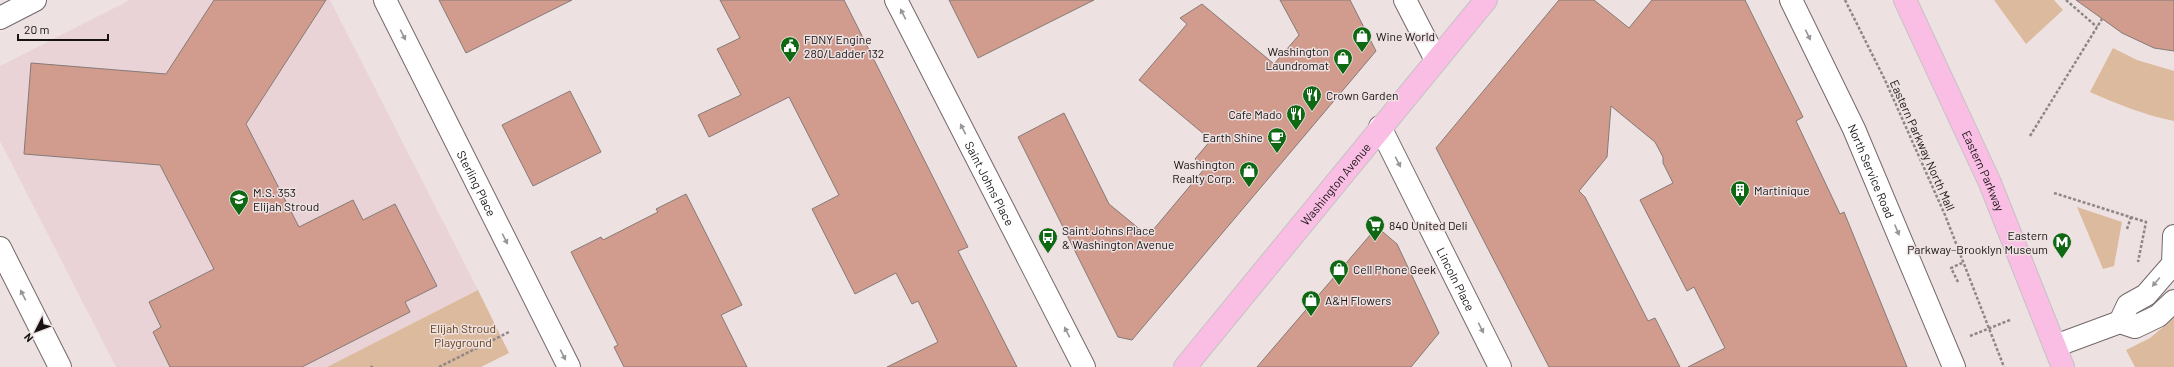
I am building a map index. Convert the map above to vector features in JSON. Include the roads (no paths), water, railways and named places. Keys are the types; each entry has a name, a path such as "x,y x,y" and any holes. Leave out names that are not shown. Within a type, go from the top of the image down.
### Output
{"main road":[{"name":"Washington Avenue","path":"1185,367 1380,127 1486,0"},
{"name":"Eastern Parkway","path":"1905,0 1990,183 2063,367"}],"street":[{"path":"0,18 36,0"},
{"name":"Sterling Place","path":"385,0 569,367"},
{"name":"Saint Johns Place","path":"896,0 1084,367"},
{"path":"1405,0 1436,60"},
{"name":"North Service Road","path":"1791,0 1854,129 1954,367"},
{"name":"Lincoln Place","path":"1380,127 1500,367"},
{"path":"2120,322 2128,306 2146,295 2173,264 2174,236"},
{"path":"0,248 60,367"},
{"path":"2055,346 2120,322 2134,327 2158,316 2174,301"}],"place":[{"name":"Wine World","path":"1362,53"},
{"name":"FDNY Engine 280/Ladder 132","path":"790,63"},
{"name":"Washington Laundromat","path":"1343,75"},
{"name":"Crown Garden","path":"1312,112"},
{"name":"Cafe Mado","path":"1296,131"},
{"name":"Earth Shine","path":"1277,154"},
{"name":"Washington Realty Corp.","path":"1249,188"},
{"name":"Martinique","path":"1740,207"},
{"name":"M.S. 353 Elijah Stroud","path":"239,216"},
{"name":"840 United Deli","path":"1375,242"},
{"name":"Saint Johns Place & Washington Avenue","path":"1048,254"},
{"name":"Eastern Parkway–Brooklyn Museum","path":"2062,259"},
{"name":"Cell Phone Geek","path":"1339,286"},
{"name":"A&H Flowers","path":"1311,317"}],"park label":[{"name":"Elijah Stroud Playground","path":"463,335"}]}
